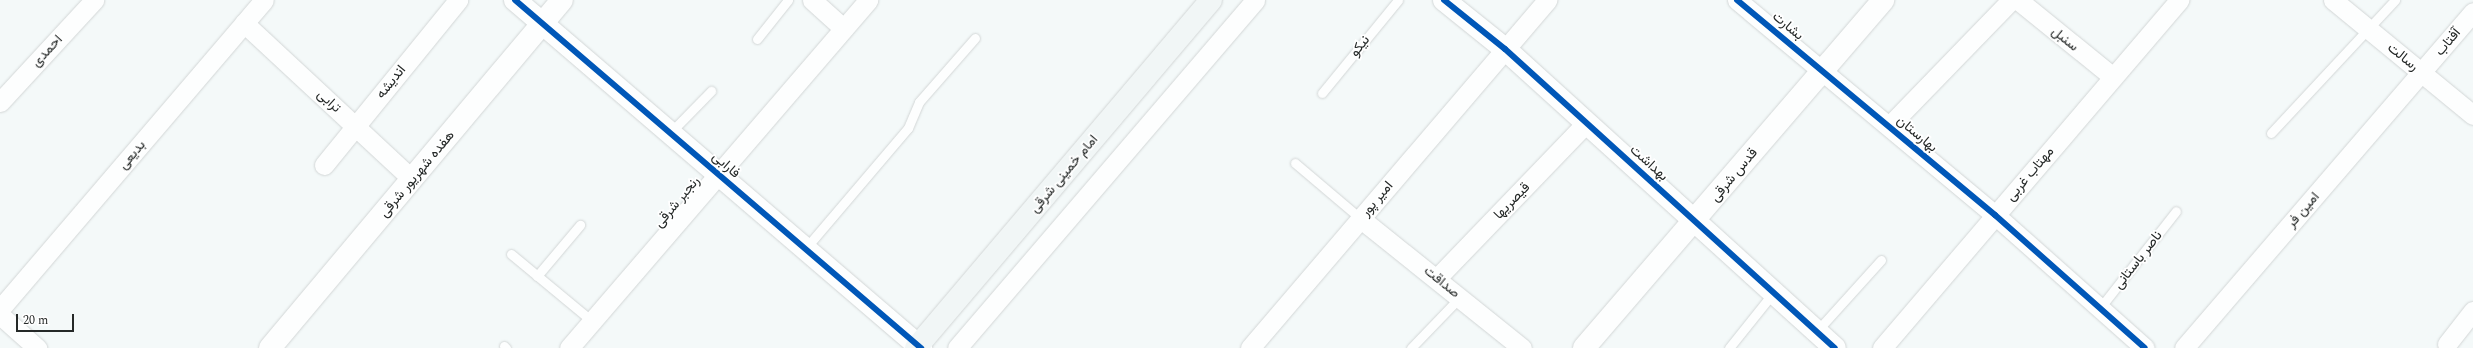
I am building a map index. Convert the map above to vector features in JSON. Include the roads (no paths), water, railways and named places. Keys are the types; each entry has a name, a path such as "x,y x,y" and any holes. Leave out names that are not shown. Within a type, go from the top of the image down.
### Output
{"main road":[{"name":"امام خمینی شرقی","path":"918,347 1211,0"}],"street":[{"name":"احمدی","path":"0,102 94,0"},
{"name":"بدیعی","path":"0,309 264,0"},
{"name":"اندیشه","path":"324,165 458,0"},
{"name":"فارابی","path":"515,0 918,347"},
{"name":"هفده شهریور شرقی","path":"270,348 562,0"},
{"path":"812,0 843,28"},
{"name":"رنجبر شرقی","path":"569,348 717,173 868,0"},
{"path":"957,348 1255,0"},
{"name":"بهداشت","path":"1444,0 1505,49 1834,348"},
{"name":"امیر پور","path":"1250,348 1547,0"},
{"name":"بشارت","path":"1737,0 1823,71"},
{"name":"قدس شرقی","path":"1586,347 1883,0"},
{"name":"بهارستان","path":"1888,126 2011,0"},
{"name":"سنبل","path":"2018,0 2113,78"},
{"name":"مهتاب غربی","path":"1882,348 2179,0"},
{"name":"رسالت","path":"2333,0 2473,115"},
{"name":"آفتاب","path":"2422,72 2473,12"},
{"name":"ترابی","path":"244,23 356,125 412,179"},
{"name":"بهارستان","path":"1823,71 1995,215 2145,348"},
{"name":"امین فر","path":"2184,348 2422,72"},
{"name":"قیصریها","path":"1437,278 1586,123"},
{"name":"صداقت","path":"1360,218 1437,278 1522,348"},
{"path":"2447,344 2473,311"},
{"path":"0,315 37,348"}],"lane":[{"path":"757,39 788,0"},
{"name":"نیکو","path":"1322,93 1398,0"},
{"path":"2270,133 2369,29 2394,0"},
{"path":"805,249 908,128 919,102 974,38"},
{"path":"670,133 711,91"},
{"path":"1295,163 1360,218"},
{"name":"ناصر باستانی","path":"2100,308 2176,211"},
{"path":"537,276 580,225"},
{"path":"510,254 592,321"},
{"path":"1816,332 1882,260"},
{"path":"1729,348 1774,292"},
{"path":"1411,348 1460,297"}]}
